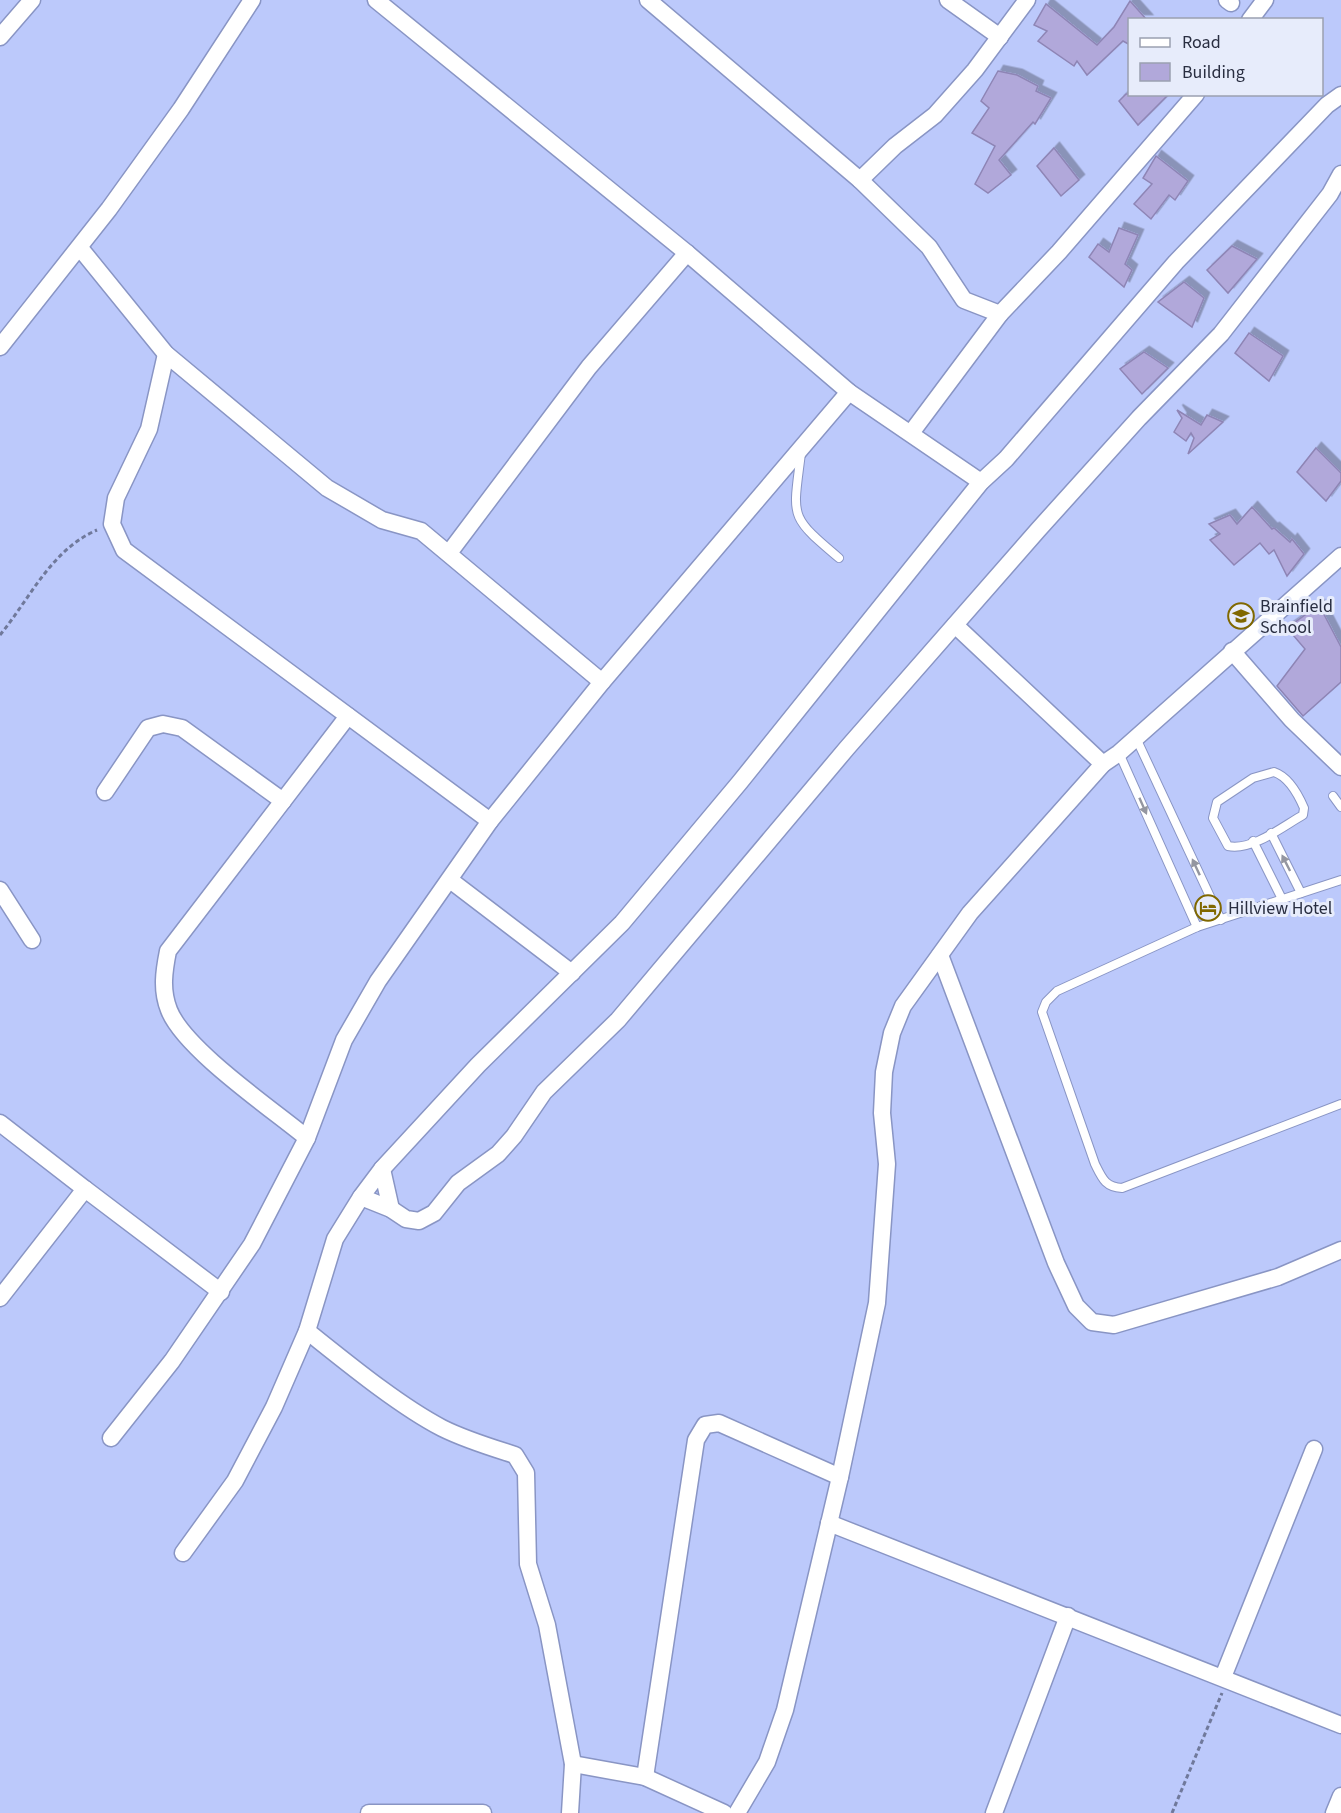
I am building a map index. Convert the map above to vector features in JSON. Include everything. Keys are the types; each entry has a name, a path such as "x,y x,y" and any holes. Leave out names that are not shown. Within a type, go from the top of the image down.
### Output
{"street":[{"path":"0,37 32,0"},
{"path":"0,347 80,248 181,109 252,0"},
{"path":"376,0 687,253 849,392 981,482"},
{"path":"648,0 835,162 860,180 929,247 964,300 1000,314"},
{"path":"948,0 1000,37"},
{"path":"860,180 895,146 934,115 975,70 1027,0"},
{"path":"1252,18 1265,0"},
{"path":"183,1553 235,1481 274,1407 307,1331 335,1239 361,1197 382,1169 478,1065 622,923 740,782 981,482 1005,459 1176,262 1327,105 1341,95"},
{"path":"911,433 1000,314 1059,252 1194,96"},
{"path":"361,1197 391,1209 406,1219 419,1221 434,1213 458,1183 498,1154 514,1136 544,1092 618,1020 846,748 1139,418 1221,334 1330,194 1341,174"},
{"path":"80,248 166,354 327,488 382,520 421,531 602,682"},
{"path":"449,553 589,367 687,253"},
{"path":"166,354 149,429 116,498 112,524 124,550 490,821"},
{"path":"111,1438 139,1405 221,1292 252,1244 308,1138 344,1040 378,981 490,821 602,682 849,392"},
{"path":"737,1813 767,1762 785,1710 840,1477 877,1303 887,1164 882,1113 884,1072 892,1033 903,1006 970,913 1102,764 1119,753 1341,556"},
{"path":"955,625 1102,764"},
{"path":"1232,651 1292,720 1341,767"},
{"path":"308,1138 190,1042 169,1010 162,977 168,951 348,716"},
{"path":"105,792 148,728 163,724 182,728 283,801"},
{"path":"450,880 572,972"},
{"path":"0,890 32,940"},
{"path":"940,955 1056,1263 1076,1306 1092,1322 1114,1324 1278,1277 1341,1250"},
{"path":"0,1123 221,1292"},
{"path":"382,1169 391,1209"},
{"path":"0,1298 5,1282 85,1189"},
{"path":"307,1331 399,1400 439,1426 474,1443 515,1455 526,1473 528,1564 547,1624 573,1764 570,1813"},
{"path":"645,1777 696,1440 705,1425 719,1423 840,1477"},
{"path":"1225,1678 1314,1449"},
{"path":"829,1523 1341,1725"},
{"path":"994,1813 1068,1616"},
{"path":"573,1764 645,1777 724,1813"},
{"path":"1334,1813 1341,1796"},
{"path":"369,1813 483,1813"}],"lane":[{"path":"802,447 794,506 799,521 839,558"},
{"path":"1135,737 1221,920"},
{"path":"1119,753 1197,927"},
{"path":"1274,772 1282,775 1304,808 1302,815 1271,833 1236,848 1228,846 1213,818 1216,802 1253,778 1274,772"},
{"path":"1333,796 1341,807"},
{"path":"1271,833 1301,892"},
{"path":"1253,841 1282,899"},
{"path":"1341,880 1197,927 1057,991 1043,1005 1041,1012 1102,1179 1111,1187 1122,1188 1341,1104"}],"path":[{"path":"0,635 49,568 71,543 112,524"},
{"path":"1172,1813 1225,1678"}],"building":[{"path":"1130,1 1145,18 1128,18 1128,44 1123,41 1087,75 1077,61 1074,66 1038,41 1047,31 1034,25 1046,4 1097,45 1114,27"},
{"path":"998,71 1017,75 1038,86 1036,91 1051,98 1035,124 1033,122 999,160 1011,175 988,193 975,184 995,146 972,133 989,108 981,101"},
{"path":"1126,94 1128,96 1167,96 1138,125 1119,101"},
{"path":"1054,148 1079,180 1061,196 1037,166"},
{"path":"1156,156 1188,181 1175,200 1169,195 1151,219 1134,204 1152,184 1143,178"},
{"path":"1119,228 1138,235 1125,264 1132,270 1124,287 1089,257 1098,244 1109,252"},
{"path":"1232,246 1257,259 1228,293 1207,270"},
{"path":"1184,282 1204,298 1192,327 1158,302"},
{"path":"1249,333 1283,356 1269,381 1235,353"},
{"path":"1144,352 1168,368 1142,394 1120,369"},
{"path":"1177,410 1201,425 1207,415 1223,422 1188,454 1194,438 1191,433 1186,441 1174,432 1182,418"},
{"path":"1316,448 1341,473 1341,481 1326,501 1297,472"},
{"path":"1252,507 1272,529 1274,528 1290,542 1292,539 1304,554 1287,576 1274,550 1269,554 1260,543 1234,565 1210,540 1220,534 1209,524 1230,515 1237,524"},
{"path":"1319,605 1341,647 1341,682 1303,716 1277,686 1305,649 1287,628"}],"place":[{"name":"Brainfield School","path":"1241,616"},
{"name":"Hillview Hotel","path":"1208,908"}]}
